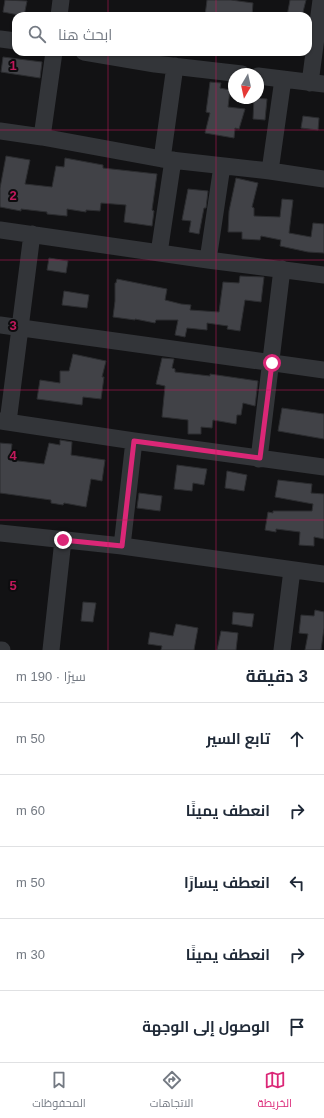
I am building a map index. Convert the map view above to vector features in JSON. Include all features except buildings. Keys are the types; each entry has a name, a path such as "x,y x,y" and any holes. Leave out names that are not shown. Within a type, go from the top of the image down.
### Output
{"street":[{"path":"60,12 61,0"},
{"path":"264,77 317,83 320,0"},
{"path":"0,39 12,40"},
{"path":"42,137 53,56"},
{"path":"110,56 228,72"},
{"path":"159,253 176,66"},
{"path":"270,171 283,79"},
{"path":"0,131 168,159 324,179"},
{"path":"208,260 222,166"},
{"path":"0,230 324,275"},
{"path":"32,234 20,328 4,421 134,441 324,467"},
{"path":"260,458 282,269"},
{"path":"0,325 324,370"},
{"path":"122,546 134,441"},
{"path":"0,532 122,546 324,574"},
{"path":"51,650 63,540"},
{"path":"282,650 292,570"}],"route":[{"path":"63,540 122,546 134,441 260,458 272,363"}]}
